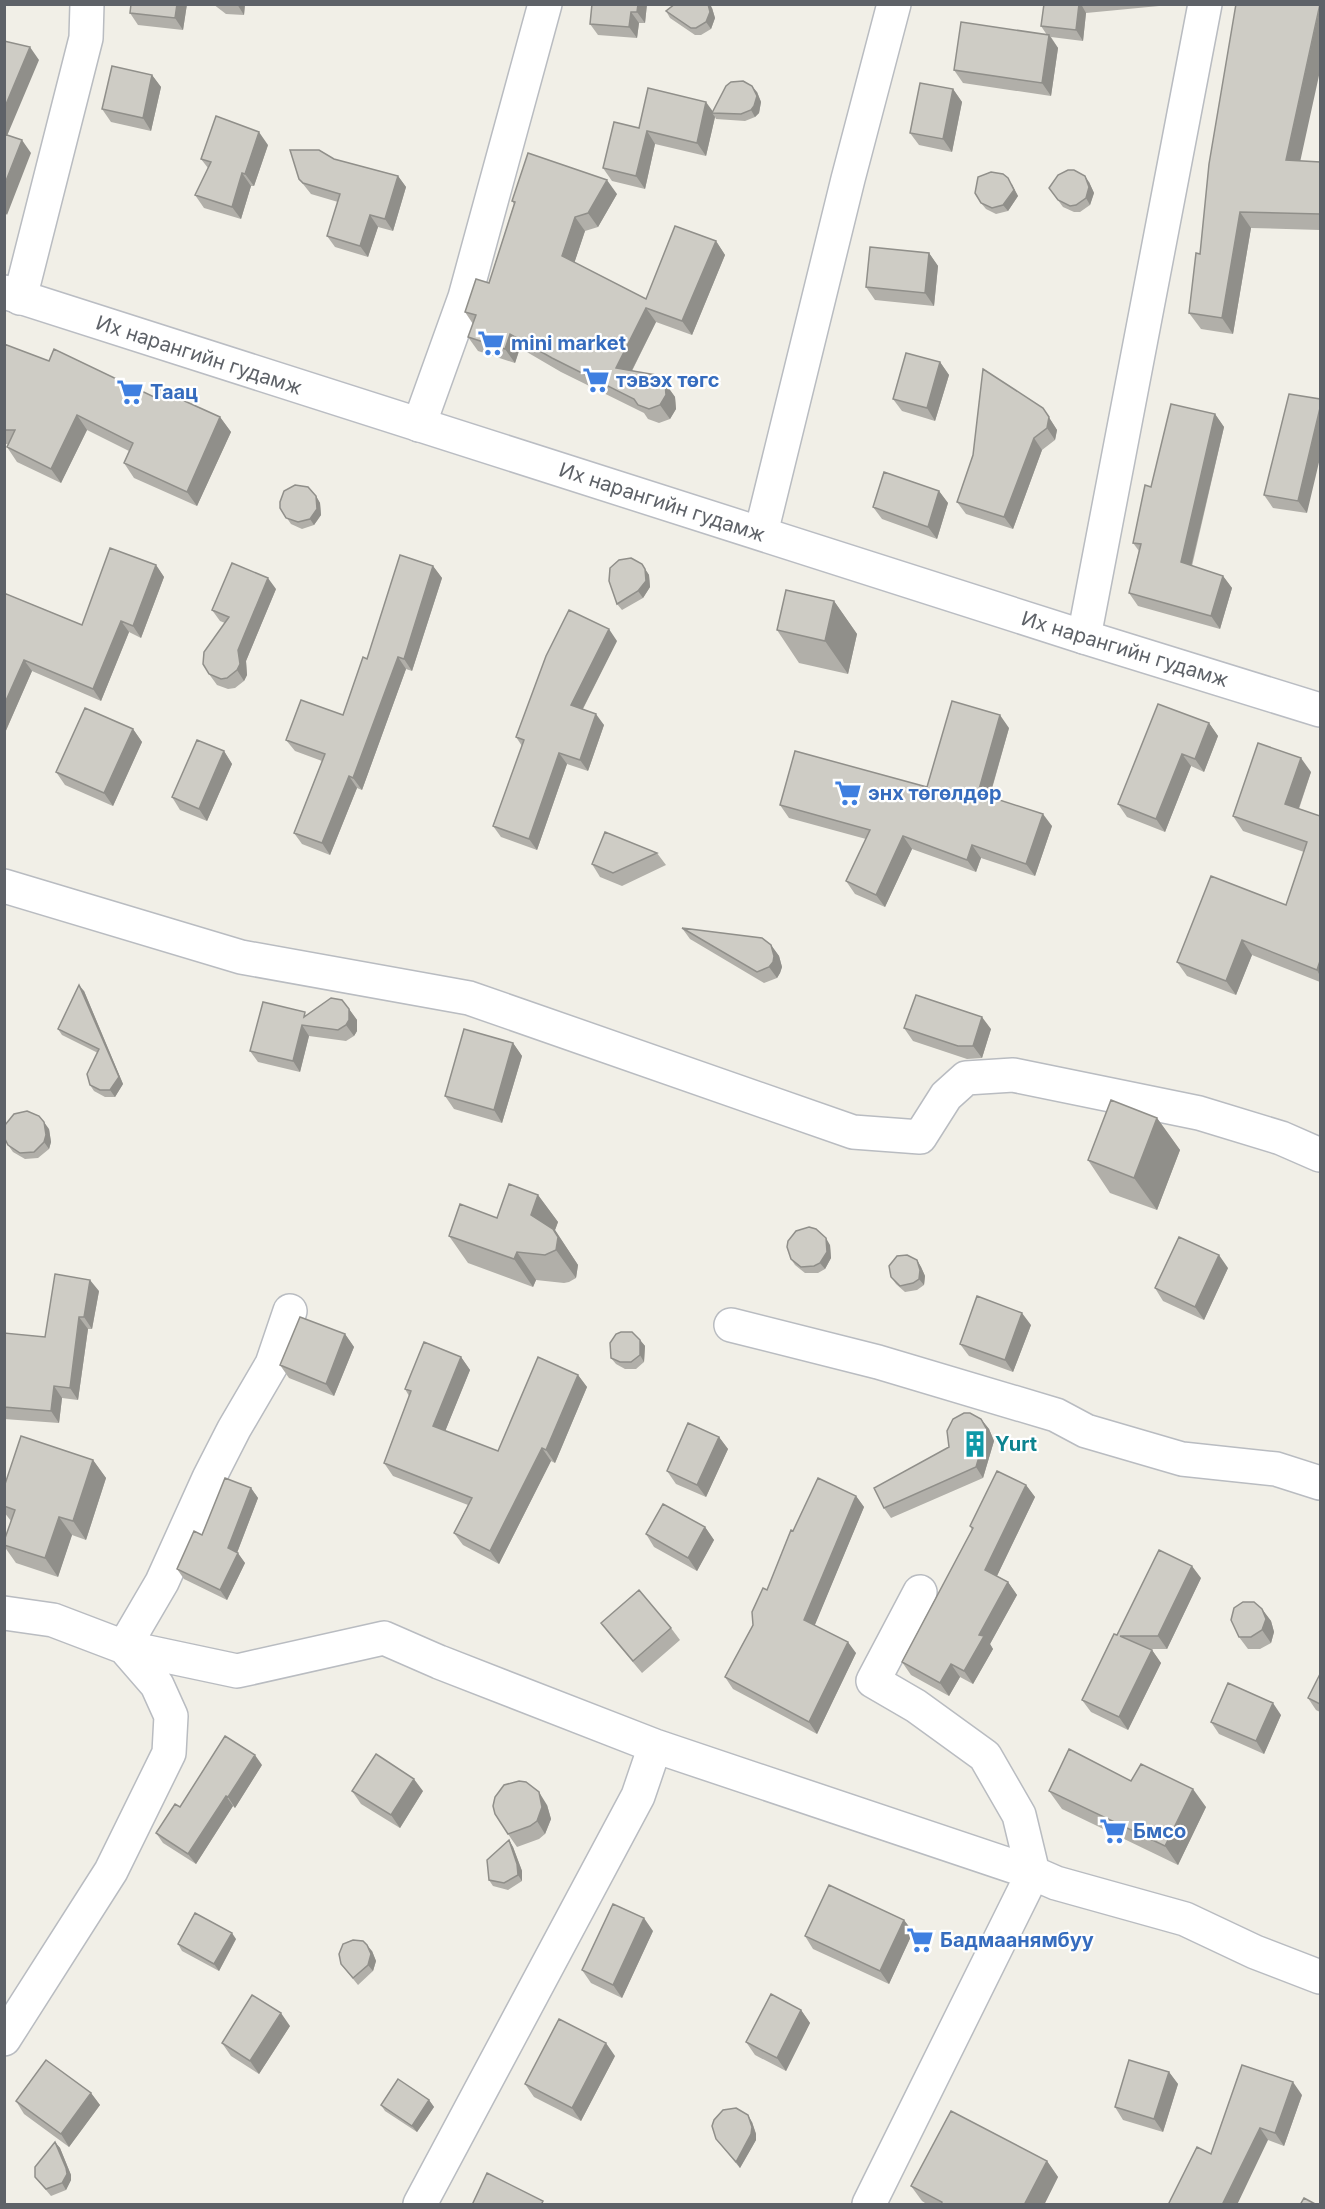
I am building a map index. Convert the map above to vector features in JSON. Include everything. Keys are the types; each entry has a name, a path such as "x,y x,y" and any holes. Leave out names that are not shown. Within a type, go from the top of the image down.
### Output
{"street":[{"path":"12,295 86,38 87,4"},
{"path":"419,425 465,297 545,4"},
{"path":"761,533 848,179 894,4"},
{"path":"1084,637 1205,4"},
{"name":"Их нарангийн гудамж","path":"12,295 1320,710"},
{"path":"4,886 241,957 468,998 852,1132 920,1137 946,1096 966,1078 1013,1075 1199,1113 1281,1138 1320,1155"},
{"path":"124,1647 162,1582 209,1478 234,1429 272,1364 290,1311"},
{"path":"731,1324 878,1362 1056,1415 1086,1431 1182,1459 1276,1469 1320,1483"},
{"path":"868,2205 1033,1873 1019,1815 986,1756 916,1706 873,1681 920,1592"},
{"path":"4,1613 53,1620 124,1647 237,1671 384,1638 439,1662 655,1746 1033,1873 1056,1883 1185,1919 1255,1952 1320,1977"},
{"path":"4,2039 111,1871 168,1753 171,1716 157,1685 124,1647"},
{"path":"420,2205 638,1796 655,1746"}],"building":[{"path":"131,4 177,4 175,18 130,13"},
{"path":"592,4 638,4 637,12 631,12 629,27 590,24"},
{"path":"675,4 708,4 710,12 706,22 696,28 691,28 666,11"},
{"path":"1044,4 1079,4 1076,30 1041,26"},
{"path":"1236,4 1320,4 1286,160 1320,162 1320,214 1240,212 1222,318 1189,313 1196,253 1200,254 1209,164"},
{"path":"961,22 1049,35 1042,83 954,70"},
{"path":"4,41 30,47 4,109"},
{"path":"112,66 152,75 143,118 102,109"},
{"path":"743,81 752,86 757,96 751,110 741,114 712,113 726,86 731,82"},
{"path":"920,83 953,89 943,139 910,133"},
{"path":"648,88 706,102 697,143 647,131 636,176 603,168 614,122 639,128"},
{"path":"216,116 259,132 245,174 242,173 232,207 195,195 211,162 201,159"},
{"path":"4,134 22,140 4,186"},
{"path":"290,150 319,150 334,159 398,176 385,219 370,215 360,246 327,236 340,194 303,183 299,179"},
{"path":"528,153 607,180 588,213 575,217 562,256 646,299 675,226 716,241 682,321 646,308 616,368 656,375 665,383 666,395 660,405 649,409 638,405 634,399 510,334 505,349 468,337 476,315 465,312 476,279 489,283"},
{"path":"1074,170 1085,176 1089,187 1086,198 1070,206 1058,200 1049,188 1058,175"},
{"path":"991,172 1003,174 1008,178 1014,190 1003,205 992,208 981,203 975,193 978,177"},
{"path":"870,247 929,253 925,293 866,287"},
{"path":"4,344 49,361 54,349 154,397 158,389 220,417 187,492 124,463 133,443 77,415 51,469 7,447 15,430 4,430"},
{"path":"906,353 940,362 927,408 893,399"},
{"path":"983,369 1043,408 1049,417 1047,428 1034,438 1004,517 957,502 973,455"},
{"path":"1289,394 1320,399 1320,408 1298,501 1264,495"},
{"path":"1171,404 1215,414 1181,562 1223,576 1211,616 1129,593 1141,544 1133,543 1145,485 1151,487"},
{"path":"884,472 939,491 928,527 873,507"},
{"path":"295,485 308,487 316,496 317,509 310,519 298,522 286,518 280,508 284,491"},
{"path":"110,548 156,565 133,626 121,621 93,689 24,660 4,705 4,593 82,625"},
{"path":"400,555 433,566 404,659 398,657 353,778 349,776 322,843 294,833 325,754 286,740 301,700 343,715 363,657 367,659"},
{"path":"631,558 642,564 646,581 638,591 617,604 609,581 610,568 619,560"},
{"path":"232,563 268,578 238,650 240,664 237,670 227,678 221,679 209,674 203,664 204,652 229,617 212,610"},
{"path":"786,590 834,601 825,641 777,630"},
{"path":"569,610 609,629 571,705 596,714 580,760 559,753 529,839 493,826 524,740 516,737 546,656"},
{"path":"952,701 1000,715 978,793 1043,814 1026,864 972,845 967,860 903,836 876,895 846,881 870,830 780,805 795,751 927,787"},
{"path":"1158,704 1209,723 1195,759 1182,754 1156,819 1118,804"},
{"path":"85,708 133,729 104,793 56,772"},
{"path":"197,740 224,751 199,809 172,797"},
{"path":"1258,743 1301,758 1285,804 1320,816 1320,961 1317,970 1242,940 1226,981 1177,962 1211,876 1286,905 1307,842 1233,816"},
{"path":"605,832 657,853 613,873 592,864"},
{"path":"682,928 762,938 771,945 773,962 769,967 757,972"},
{"path":"79,985 119,1077 110,1090 100,1090 90,1085 87,1074 99,1049 58,1029"},
{"path":"916,995 982,1017 973,1046 958,1046 904,1028"},
{"path":"331,998 342,1000 349,1009 349,1020 346,1025 338,1030 302,1025 293,1061 250,1051 263,1002 305,1012 304,1017"},
{"path":"464,1029 513,1043 494,1110 445,1096"},
{"path":"1111,1100 1157,1118 1134,1178 1088,1160"},
{"path":"27,1111 39,1116 44,1122 46,1135 44,1142 34,1152 20,1153 8,1145 5,1139 5,1125 14,1114"},
{"path":"509,1184 538,1195 531,1215 553,1229 558,1237 556,1250 545,1255 517,1252 514,1259 449,1236 460,1204 497,1218"},
{"path":"809,1227 816,1229 826,1238 827,1252 820,1263 801,1267 791,1259 787,1247 788,1241 796,1231"},
{"path":"1179,1237 1219,1255 1195,1307 1155,1288"},
{"path":"907,1255 917,1260 920,1270 919,1279 900,1286 891,1277 889,1266 897,1256"},
{"path":"55,1274 90,1280 84,1317 79,1317 70,1388 54,1386 51,1411 4,1407 4,1333 45,1337"},
{"path":"977,1296 1022,1313 1005,1360 960,1344"},
{"path":"300,1317 345,1334 326,1384 280,1365"},
{"path":"632,1332 640,1340 640,1355 631,1362 620,1362 611,1358 610,1343 616,1334"},
{"path":"424,1342 461,1357 433,1426 498,1451 538,1357 578,1375 546,1450 542,1448 490,1551 454,1533 472,1498 384,1463 411,1391 405,1389"},
{"path":"964,1413 970,1413 981,1419 987,1430 976,1467 884,1508 874,1488 949,1447 947,1431 953,1419"},
{"path":"688,1423 719,1437 697,1485 667,1471"},
{"path":"21,1436 93,1460 73,1521 59,1517 45,1558 4,1545 15,1510 4,1506 4,1487"},
{"path":"997,1471 1026,1485 985,1570 1008,1582 979,1635 984,1636 964,1671 951,1664 940,1683 902,1662 973,1528 970,1526"},
{"path":"225,1478 251,1488 228,1548 238,1553 220,1590 177,1569 194,1531 202,1535"},
{"path":"818,1478 856,1496 804,1620 848,1642 809,1722 725,1677 753,1625 752,1612 763,1588 767,1590 791,1530 793,1531"},
{"path":"663,1504 705,1527 688,1558 646,1534"},
{"path":"1159,1550 1192,1566 1158,1636 1120,1636 1152,1650 1119,1717 1082,1700"},
{"path":"639,1590 671,1628 633,1661 601,1623"},
{"path":"1243,1602 1254,1602 1262,1609 1266,1619 1262,1630 1251,1637 1239,1637 1231,1620 1234,1608"},
{"path":"1320,1674 1320,1704 1308,1698"},
{"path":"1228,1683 1273,1703 1256,1741 1211,1722"},
{"path":"225,1736 255,1755 188,1854 156,1833 175,1804 180,1807"},
{"path":"1069,1749 1131,1781 1141,1764 1193,1789 1165,1846 1049,1791"},
{"path":"376,1754 414,1779 391,1815 352,1791"},
{"path":"519,1781 526,1782 539,1792 542,1807 537,1821 508,1834 495,1814 493,1806 495,1797 504,1785"},
{"path":"509,1840 518,1875 504,1883 489,1880 487,1860"},
{"path":"829,1885 904,1920 880,1971 805,1936"},
{"path":"613,1904 644,1918 613,1985 582,1970"},
{"path":"195,1913 232,1933 214,1964 178,1944"},
{"path":"353,1940 363,1941 371,1954 368,1965 353,1978 341,1964 339,1954 343,1944"},
{"path":"771,1994 801,2010 777,2058 746,2042"},
{"path":"252,1995 281,2013 250,2061 222,2043"},
{"path":"559,2019 606,2043 572,2108 525,2084"},
{"path":"46,2060 91,2093 61,2134 16,2101"},
{"path":"1129,2060 1169,2072 1154,2119 1115,2107"},
{"path":"1242,2065 1293,2082 1275,2133 1260,2128 1222,2205 1168,2205 1197,2147 1211,2154"},
{"path":"398,2079 429,2100 412,2126 381,2105"},
{"path":"736,2108 748,2115 752,2127 751,2134 736,2162 716,2139 712,2126 723,2110"},
{"path":"951,2111 1047,2161 1024,2205 941,2205 942,2202 911,2186"},
{"path":"55,2142 67,2174 62,2183 46,2189 35,2177 35,2167"},
{"path":"487,2173 543,2201 541,2205 472,2205"},
{"path":"1304,2198 1317,2205 1300,2205"}],"place":[{"name":"mini market","path":"491,343"},
{"name":"тэвэх төгс","path":"596,380"},
{"name":"Таац","path":"130,392"},
{"name":"энх төгөлдөр","path":"848,793"},
{"name":"Yurt","path":"975,1444"},
{"name":"Бмсо","path":"1113,1831"},
{"name":"Бадмаанямбуу","path":"920,1940"}]}
